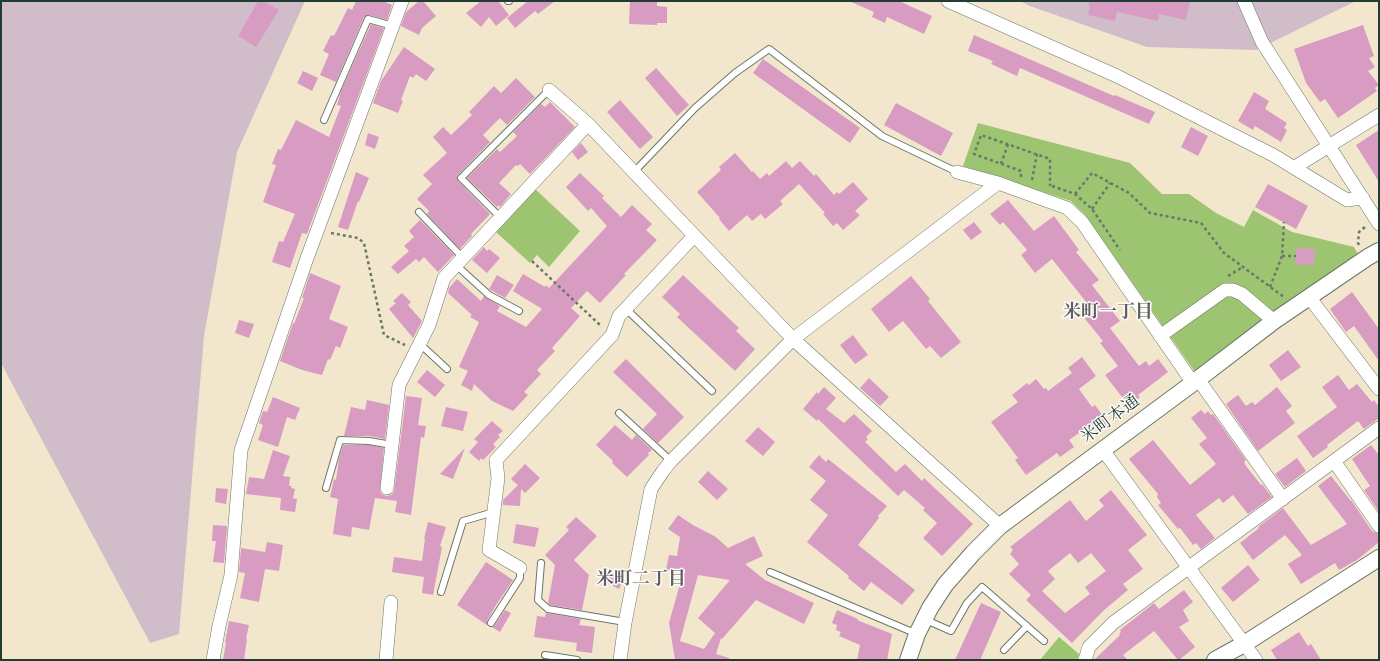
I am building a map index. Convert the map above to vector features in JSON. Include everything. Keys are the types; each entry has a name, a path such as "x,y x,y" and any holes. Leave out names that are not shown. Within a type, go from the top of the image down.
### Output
{"street":[{"path":"213,660 218,626 231,575 241,450 317,231 402,1"},
{"path":"948,1 1117,76 1295,167 1347,200 1363,198"},
{"path":"1244,1 1262,42 1379,224"},
{"path":"549,90 588,124 793,339 1000,526"},
{"path":"1295,167 1379,115"},
{"path":"387,488 399,385 429,325 444,278 588,124"},
{"path":"957,172 998,183 1067,208 1082,222 1160,336 1282,499"},
{"path":"620,660 625,622 651,489 671,461 793,339 998,183"},
{"path":"520,568 489,550 498,478 496,460 612,336 619,316 694,236"},
{"name":"米町本通","path":"908,660 924,619 945,585 972,553 1000,526 1274,321 1379,251"},
{"path":"1160,336 1225,290 1233,290 1242,294 1274,321"},
{"path":"1309,297 1379,388"},
{"path":"1085,660 1089,647 1113,623 1379,428"},
{"path":"1103,450 1256,660"},
{"path":"1334,461 1379,526"},
{"path":"1215,660 1244,644 1379,558"},
{"path":"386,660 391,602"}],"lane":[{"path":"324,120 368,19 393,26"},
{"path":"634,172 695,108 735,73 768,49 882,136 957,172"},
{"path":"501,218 461,178 549,90"},
{"path":"418,212 489,295 519,311"},
{"path":"626,308 712,391"},
{"path":"418,347 447,369"},
{"path":"619,413 671,461"},
{"path":"326,488 340,440 392,445"},
{"path":"441,592 463,521 494,512"},
{"path":"541,563 538,600 548,609 625,622"},
{"path":"491,623 520,578 520,568"},
{"path":"770,572 917,634"},
{"path":"924,619 951,630 967,602 982,586 1044,641"},
{"path":"1004,650 1027,626"},
{"path":"545,655 577,660"}],"path":[{"path":"974,154 981,135 1050,158 1050,186"},
{"path":"1001,164 1008,144"},
{"path":"1032,180 1037,154"},
{"path":"1075,194 1092,173 1129,193 1150,213 1201,223 1224,253 1296,306"},
{"path":"1092,209 1110,183"},
{"path":"1270,287 1282,256 1284,222"},
{"path":"317,231 358,238 364,243 384,335 418,347"},
{"path":"1282,256 1296,256"},
{"path":"532,260 612,336"},
{"path":"1222,280 1243,267"}],"shaded area":[{"path":"1,1 305,1 237,152 204,336 179,634 150,643 1,363"},
{"path":"1020,1 1356,1 1256,50 1147,47 1030,6"}],"green space":[{"path":"978,123 1130,163 1162,194 1189,194 1216,213 1244,227 1253,210 1292,232 1354,247 1359,256 1195,372 1085,215 1071,201 963,166"},
{"path":"535,189 580,231 549,267 537,255 530,263 496,232"},
{"path":"1059,637 1079,654 1077,660 1040,660"}],"building":[{"path":"258,1 264,1 279,10 256,47 238,36"},
{"path":"356,1 383,1 392,5 387,20 369,15 364,17 336,82 320,75 329,54 323,51 331,35 334,36 348,8 352,10"},
{"path":"419,1 423,1 436,16 422,28 419,35 401,26 406,12"},
{"path":"481,1 498,1 509,15 496,26 489,17 481,27 466,13"},
{"path":"528,1 555,1 538,14 535,11 515,28 507,18"},
{"path":"630,1 657,1 657,6 667,7 667,23 657,23 657,25 629,24"},
{"path":"849,1 899,1 932,16 924,34 887,17 885,23 872,17 874,12"},
{"path":"1089,1 1190,1 1186,20 1159,14 1158,21 1117,12 1115,21 1088,15 1090,7"},
{"path":"371,24 384,28 307,234 302,233 290,268 272,262 279,241 283,242 295,214 263,202 276,165 272,164 278,149 281,150 296,120 329,137 341,106 337,105 341,91"},
{"path":"1363,25 1374,56 1369,58 1375,67 1368,71 1379,85 1375,88 1377,91 1338,118 1325,99 1320,102 1306,83 1294,49"},
{"path":"974,35 1114,96 1115,95 1155,112 1149,124 1020,68 1017,76 991,64 993,61 968,51"},
{"path":"404,47 435,69 426,81 416,74 413,78 410,76 398,113 373,103 381,81"},
{"path":"763,59 860,128 850,143 753,73"},
{"path":"656,68 689,105 677,116 645,78"},
{"path":"303,71 318,78 312,91 297,83"},
{"path":"516,78 535,97 507,125 500,118 483,135 490,142 457,176 458,181 490,214 471,234 472,236 460,249 427,214 429,211 417,199 432,184 423,175 447,153 433,137 443,127 451,135 472,115 469,112 494,86 501,93"},
{"path":"1254,92 1269,101 1265,109 1287,123 1284,128 1287,130 1281,142 1255,126 1253,130 1238,121"},
{"path":"620,100 653,137 640,149 607,112"},
{"path":"550,102 575,127 530,174 520,164 518,166 516,165 499,183 511,194 500,207 499,205 497,207 467,178 497,149 500,152 517,136 513,132 541,104 545,107"},
{"path":"896,103 953,133 941,156 884,125"},
{"path":"1191,127 1208,136 1198,156 1181,147"},
{"path":"1379,130 1379,182 1356,145"},
{"path":"368,133 379,137 375,149 365,145"},
{"path":"581,143 588,152 578,160 572,152"},
{"path":"735,153 760,179 767,173 769,176 786,161 792,168 800,161 814,176 816,174 834,195 837,192 839,194 853,182 868,199 855,211 860,215 843,230 837,223 833,226 823,214 825,213 799,184 780,201 783,204 765,219 761,214 752,221 747,215 729,231 719,219 720,218 697,192 721,170 719,167"},
{"path":"356,172 369,178 359,202 358,201 348,230 338,227"},
{"path":"580,173 604,196 602,198 621,217 632,205 652,224 646,230 657,240 624,274 626,275 600,303 587,291 571,308 580,316 552,348 555,351 537,370 541,374 524,392 528,395 513,411 492,401 474,384 472,391 461,385 468,371 459,367 479,322 470,317 472,315 448,293 449,288 457,279 481,301 484,296 500,306 497,311 526,327 542,309 513,291 523,274 545,287 546,285 549,288 607,226 591,208 588,211 566,187"},
{"path":"1268,184 1308,206 1296,229 1255,207"},
{"path":"1008,200 1034,231 1054,216 1079,250 1076,252 1099,280 1092,285 1120,321 1110,328 1139,366 1146,361 1149,366 1158,359 1168,372 1138,395 1140,397 1129,406 1105,375 1118,366 1100,343 1103,341 1085,319 1094,312 1052,259 1035,273 1021,255 1027,250 1003,222 1000,225 990,214"},
{"path":"420,220 454,255 438,272 424,257 419,262 416,259 398,274 391,267 409,251 404,246 414,237 409,231"},
{"path":"974,222 982,232 971,240 963,230"},
{"path":"484,247 487,251 489,249 500,258 487,273 472,260"},
{"path":"1296,248 1315,249 1314,265 1295,264"},
{"path":"310,273 341,286 329,319 348,327 340,348 336,346 330,360 328,359 322,375 302,370 280,361 293,323 294,324 304,298 302,298"},
{"path":"497,275 514,285 505,298 489,289"},
{"path":"683,275 739,328 736,331 755,349 735,371 677,317 680,314 662,297"},
{"path":"911,276 930,299 928,301 961,342 941,358 930,346 926,349 903,321 889,332 871,309"},
{"path":"1352,292 1379,329 1379,361 1354,326 1346,332 1330,309"},
{"path":"402,293 411,302 408,305 422,321 413,338 389,309 396,303 393,301"},
{"path":"239,320 254,324 249,338 235,333"},
{"path":"853,335 868,355 855,364 840,345"},
{"path":"1288,350 1301,367 1281,381 1269,365"},
{"path":"1082,357 1096,376 1079,389 1092,407 1095,405 1108,423 1098,431 1092,424 1069,440 1074,447 1060,457 1057,453 1026,475 1015,460 1018,458 991,422 1018,402 1012,395 1027,383 1029,385 1036,379 1044,389 1046,388 1048,391 1072,373 1068,368"},
{"path":"626,359 684,417 658,443 643,429 657,414 613,372"},
{"path":"427,370 445,385 435,397 417,382"},
{"path":"1338,375 1349,390 1357,384 1372,402 1374,400 1379,407 1379,418 1364,429 1358,421 1313,458 1297,436 1337,407 1322,387"},
{"path":"869,378 889,397 880,406 860,388"},
{"path":"824,387 836,398 826,409 844,423 854,414 872,431 866,437 868,439 865,442 896,472 905,464 922,481 924,478 973,524 942,556 923,538 937,523 923,510 925,508 904,490 898,496 818,419 817,421 803,409 817,392 818,394"},
{"path":"1277,387 1292,406 1286,411 1295,423 1258,451 1226,404 1238,395 1246,406 1252,402 1255,405"},
{"path":"406,396 422,398 418,425 426,426 424,438 421,437 411,515 395,512 397,501 375,498 369,530 352,527 351,537 333,534 338,499 330,497 334,479 336,480 343,445 369,445 384,448 380,491 386,496 391,495 394,492"},
{"path":"273,397 300,408 295,420 287,417 278,447 258,440 263,425 259,423 263,411 267,412"},
{"path":"367,400 389,405 385,439 369,436 344,436 351,407 365,410"},
{"path":"446,407 468,412 463,431 441,426"},
{"path":"1201,410 1205,414 1208,411 1211,415 1213,414 1246,460 1244,462 1246,466 1272,497 1248,514 1233,495 1223,503 1219,498 1196,515 1215,538 1201,549 1196,543 1193,545 1180,528 1178,529 1158,505 1161,503 1157,497 1158,494 1129,459 1153,440 1190,485 1216,464 1199,444 1207,438 1191,418"},
{"path":"492,421 503,431 498,435 500,437 493,444 496,447 483,460 481,458 479,461 469,452 478,442 474,439"},
{"path":"615,425 632,440 636,435 652,450 627,477 596,445"},
{"path":"758,427 775,442 763,456 745,441"},
{"path":"1371,445 1379,455 1379,512 1364,490 1370,486 1352,459"},
{"path":"465,448 453,479 440,474"},
{"path":"273,450 290,456 283,476 290,477 289,486 292,486 291,488 295,489 293,498 297,499 295,512 280,510 281,498 246,494 249,477 264,479"},
{"path":"819,455 826,462 828,459 887,506 878,516 879,518 858,545 915,590 902,605 871,582 864,591 848,578 849,576 807,542 828,515 810,500 826,481 809,467"},
{"path":"1297,458 1306,471 1285,487 1275,474"},
{"path":"525,464 540,478 525,493 521,489 520,506 503,505 503,500 518,485 511,479"},
{"path":"708,471 728,489 717,500 698,482"},
{"path":"1331,476 1351,500 1372,531 1379,534 1379,542 1357,560 1339,570 1335,563 1301,584 1288,564 1302,555 1285,535 1253,560 1240,543 1283,508 1311,545 1347,524 1318,486"},
{"path":"216,488 228,489 226,504 215,502"},
{"path":"1111,490 1147,535 1128,550 1143,569 1123,584 1128,590 1103,611 1072,643 1026,600 1031,595 1009,574 1019,564 1010,554 1013,550 1010,547 1070,500 1086,521 1104,506 1099,500","holes":["1070,553 1078,563 1091,553 1106,571 1085,587 1090,594 1065,613 1042,591 1055,579 1048,571"]},
{"path":"678,515 716,537 728,548 754,536 763,556 745,564 765,580 814,603 804,624 756,600 722,639 721,638 716,654 729,658 729,660 675,660 669,623 683,573 666,570 669,555 677,556 680,537 668,529","holes":["698,575 730,580 698,618 715,633 704,649 680,641"]},
{"path":"576,517 597,536 574,560 589,575 582,610 550,605 548,603 555,565 545,555 569,530 566,527"},
{"path":"428,522 446,527 440,546 442,547 433,595 422,593 424,577 392,572 394,557 422,561 424,539"},
{"path":"516,524 539,528 535,547 513,543"},
{"path":"213,525 227,526 224,563 213,562 216,541 212,541"},
{"path":"267,542 283,545 279,571 265,569 259,602 240,598 245,573 239,572 241,548 265,552"},
{"path":"486,562 513,580 496,605 487,621 487,625 457,605"},
{"path":"1248,565 1260,580 1233,602 1221,588"},
{"path":"611,572 624,578 619,589 607,583"},
{"path":"1184,590 1193,602 1183,610 1189,621 1179,627 1195,647 1179,660 1154,631 1123,655 1128,660 1094,660 1120,635 1120,630 1154,603 1159,609"},
{"path":"981,603 1001,612 980,660 955,660"},
{"path":"505,610 511,613 500,632 492,627"},
{"path":"837,610 892,634 887,660 857,660 860,645 839,636 841,632 836,630 837,625 832,623"},
{"path":"546,613 581,619 579,625 595,627 592,653 576,651 577,643 534,637 537,616 545,617"},
{"path":"229,621 249,625 244,660 223,660"},
{"path":"1299,632 1308,646 1311,644 1321,660 1277,660 1271,650"}],"district":[{"name":"米町一丁目","path":"1108,313"},
{"name":"米町二丁目","path":"641,580"}]}
